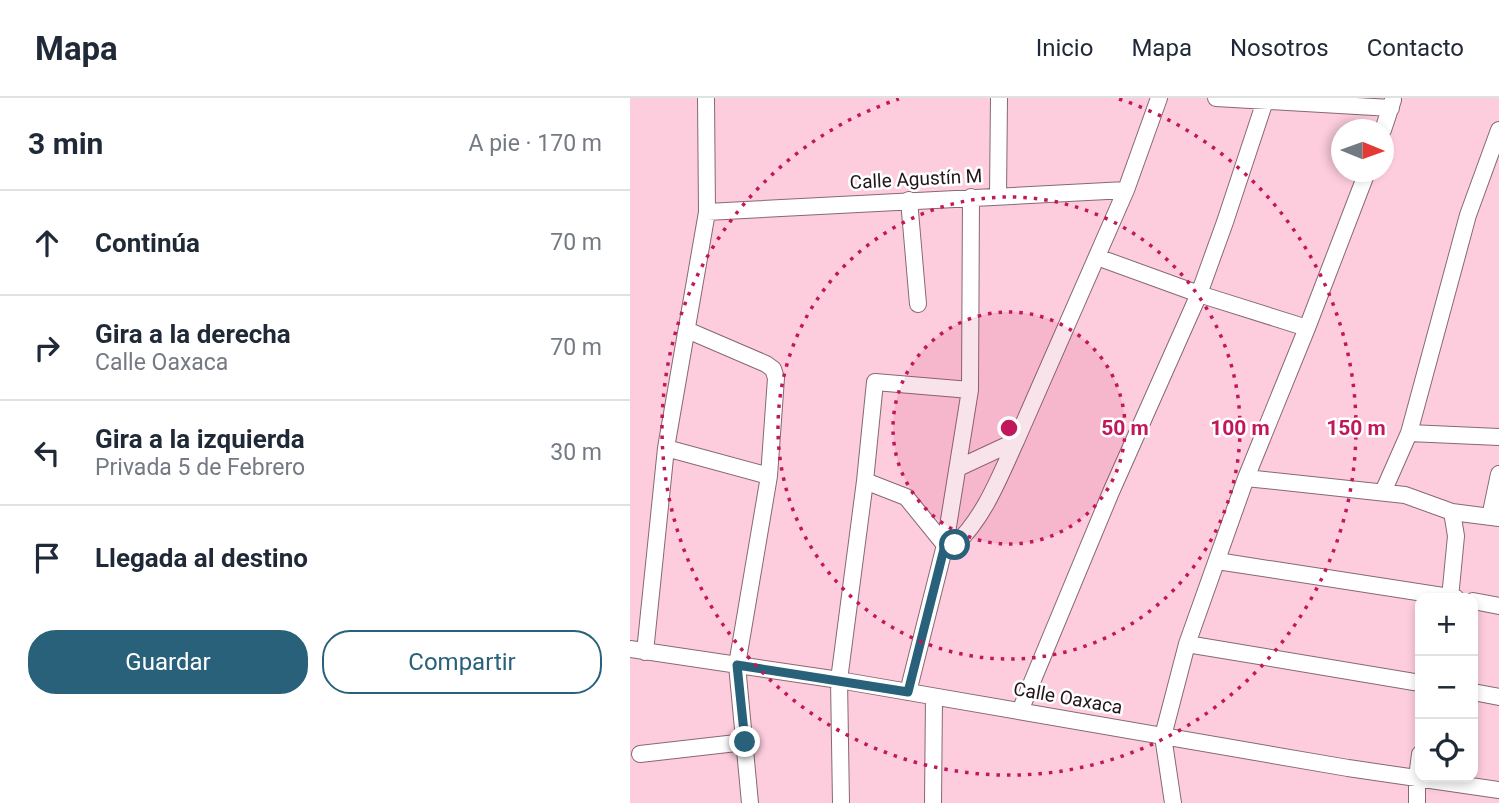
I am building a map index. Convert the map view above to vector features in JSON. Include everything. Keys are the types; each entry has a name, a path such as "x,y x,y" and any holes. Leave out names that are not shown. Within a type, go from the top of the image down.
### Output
{"street":[{"path":"638,650 666,448 708,212 706,98"},
{"path":"998,196 999,98"},
{"path":"945,545 955,545 982,512 1016,441 1126,190 1159,98"},
{"path":"1216,98 1393,103"},
{"path":"1020,711 1111,492 1199,294 1265,101"},
{"path":"1383,492 1409,433 1468,215 1499,130"},
{"path":"1173,803 1163,736 1187,644 1246,478 1363,182"},
{"name":"Calle Agustín M","path":"708,212 1126,190"},
{"path":"908,692 945,545 970,390 971,197"},
{"path":"909,200 918,304"},
{"path":"1097,257 1199,294 1307,328"},
{"path":"687,330 766,364 773,369 776,384 769,476 737,665 750,803"},
{"path":"841,803 839,680 866,481 875,382 970,390"},
{"path":"1409,433 1499,437"},
{"path":"958,468 1016,441"},
{"path":"666,448 769,476"},
{"path":"1246,478 1405,495 1452,512 1494,517 1499,474"},
{"path":"866,481 906,497 945,545"},
{"path":"1452,512 1456,536 1452,593"},
{"path":"1217,561 1420,593"},
{"path":"1478,602 1499,606"},
{"path":"1187,644 1415,683"},
{"name":"Calle Oaxaca","path":"638,650 839,680 1415,778"},
{"path":"1478,693 1499,697"},
{"path":"933,803 934,697"},
{"path":"640,754 745,742"},
{"path":"1416,782 1417,803"},
{"name":"Calle Oaxaca","path":"1444,782 1499,790"}],"shaded area":[{"path":"630,98 1499,98 1499,803 630,803"}],"route":[{"path":"745,742 737,665 908,692 945,545 955,545"}]}
